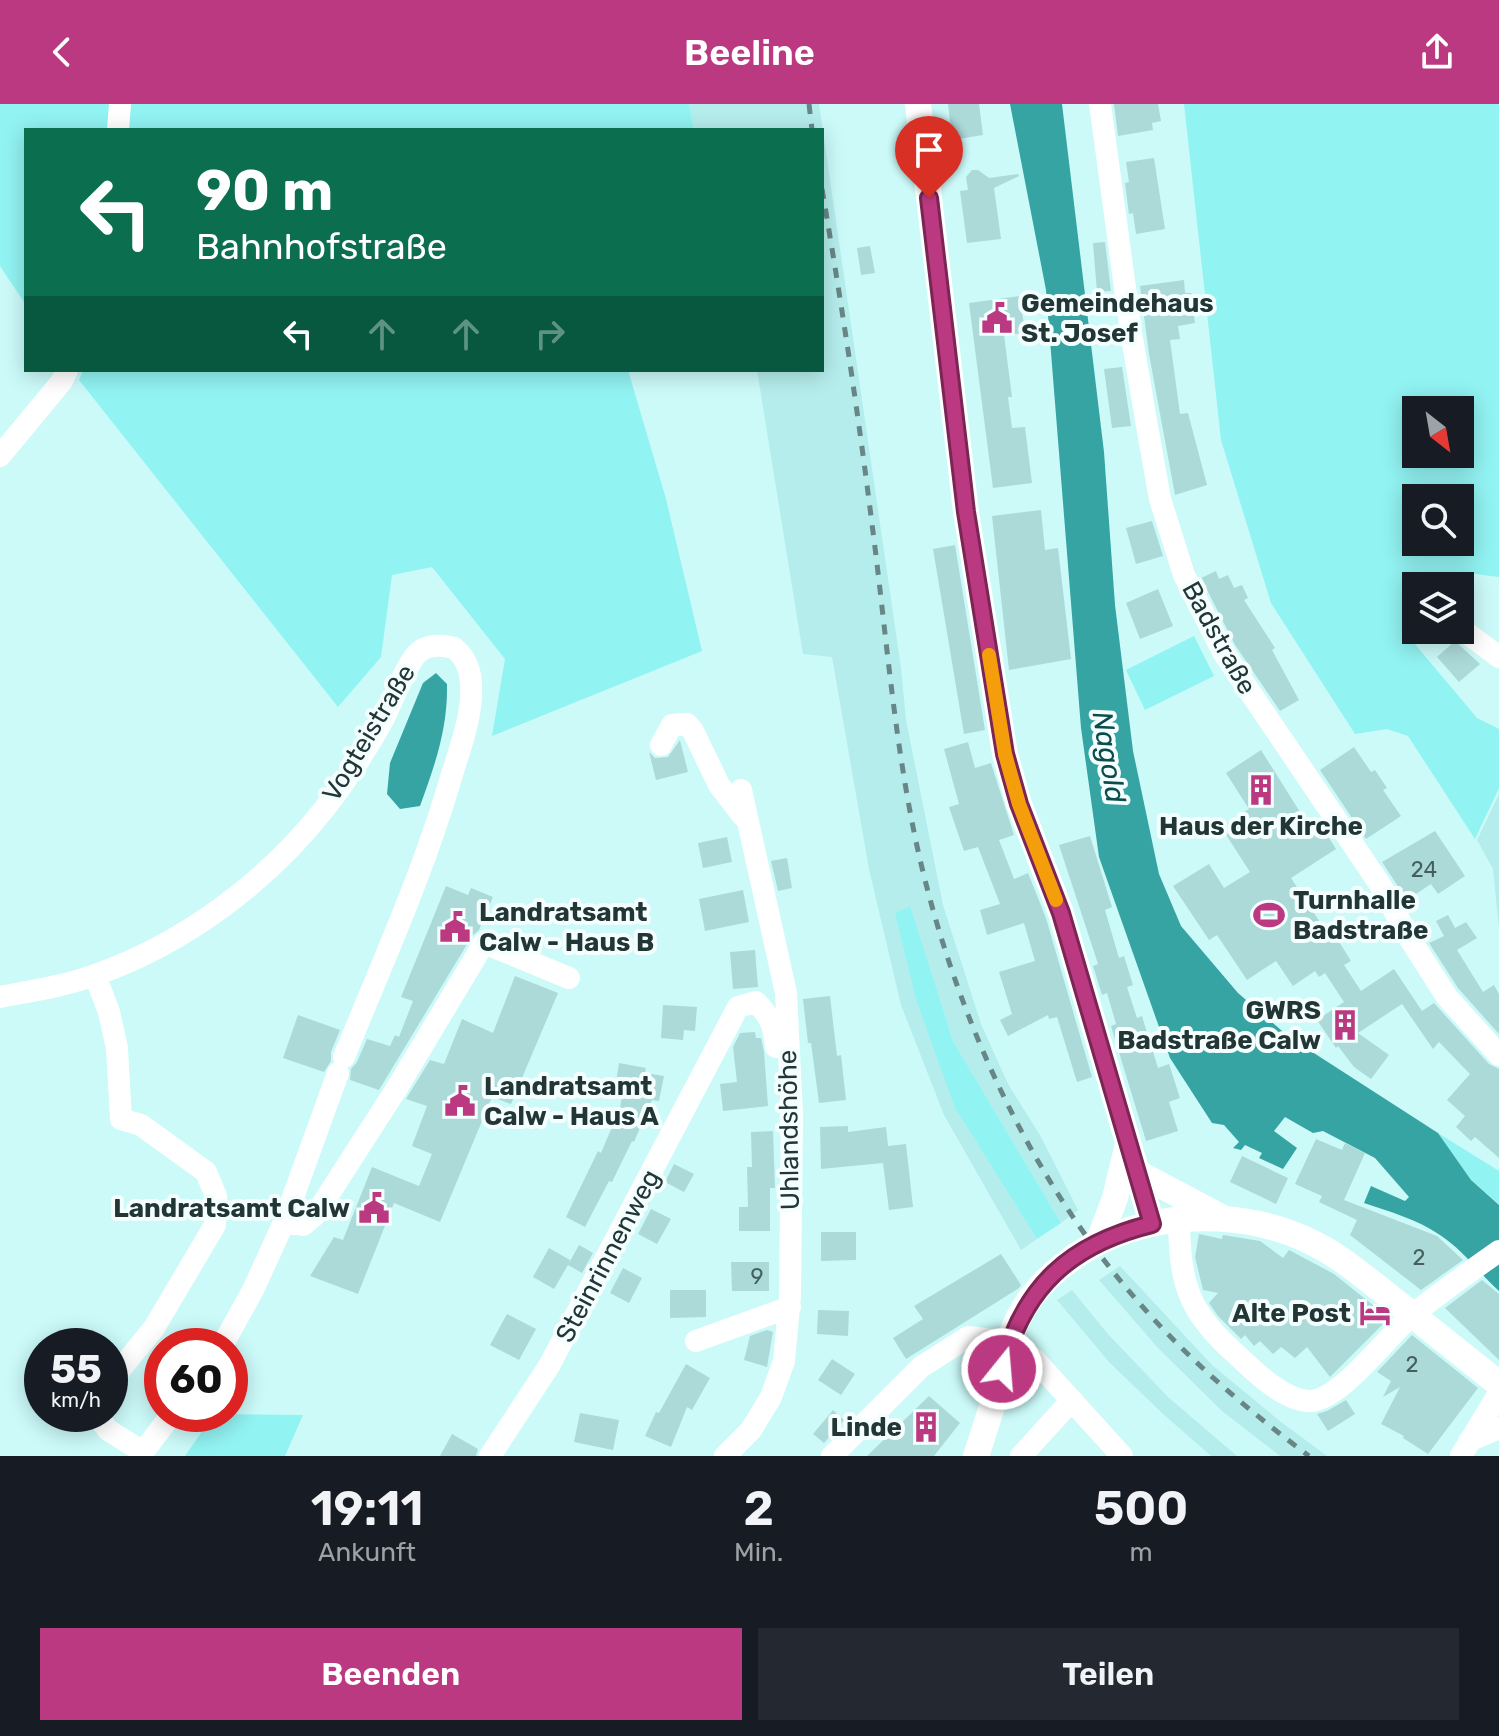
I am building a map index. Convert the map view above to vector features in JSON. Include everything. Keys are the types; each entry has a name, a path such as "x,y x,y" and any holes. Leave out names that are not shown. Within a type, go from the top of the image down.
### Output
{"main road":[{"path":"918,104 966,512 1005,754 1019,804 1061,913 1152,1224"},
{"path":"1098,1243 1115,1198 1128,1144"},
{"path":"1136,1172 1224,1218"},
{"path":"976,1456 1009,1342 1020,1315 1038,1288 1098,1243 1127,1230 1152,1224 1224,1218 1270,1227 1315,1244 1348,1264 1499,1384"}],"street":[{"path":"118,128 120,104"},
{"name":"Badstraße","path":"1100,104 1131,332 1160,499 1184,575 1223,652 1381,886 1447,997 1499,1055"},
{"path":"0,456 66,372"},
{"path":"1474,638 1499,657"},
{"name":"Vogteistraße","path":"0,997 95,975 157,947 243,891 290,848 325,809 360,760 413,658 427,648 454,648 465,660 470,676 471,702 466,728 428,849 341,1065 284,1222 232,1328"},
{"path":"661,745 672,725 687,724 719,785 747,822"},
{"name":"Uhlandshöhe","path":"725,1456 751,1430 771,1397 784,1361 790,1307 792,1115 786,993 741,790"},
{"path":"284,1222 303,1225 316,1214 397,1088 484,943 569,978"},
{"path":"95,975 109,1012 117,1048 121,1119 141,1125 206,1172 216,1196 215,1225 154,1328 128,1360"},
{"name":"Steinrinnenweg","path":"490,1456 549,1366 738,1007 756,1002 769,1014 774,1026 781,1106 792,1115"},
{"path":"1179,1221 1180,1263 1189,1295 1199,1314 1221,1341 1261,1378 1290,1395 1308,1401 1322,1399 1362,1369 1412,1315 1499,1251"},
{"path":"696,1341 790,1307"},
{"path":"832,1456 921,1367 968,1337 1009,1342 1034,1359 1122,1456"},
{"path":"1465,1448 1499,1393"},
{"path":"1021,1456 1072,1400"},
{"path":"1465,1448 1499,1428"},
{"path":"111,1432 142,1454 158,1432"}],"shaded area":[{"path":"0,104 689,104 694,128 24,128 24,302 0,266"},
{"path":"689,104 819,104 822,128 694,128"},
{"path":"1184,104 1499,104 1499,577 1474,572 1402,572 1402,644 1415,644 1477,718 1499,729 1499,788 1475,839 1408,736 1387,729 1355,734 1271,603 1221,440"},
{"path":"824,138 906,720 943,905 981,1024 1008,1084 1041,1137 1078,1210 1061,1223 953,1041 909,907 895,913 955,1108 1037,1239 1021,1250 944,1115 901,1005 869,869 832,657 803,654 757,372 824,372"},
{"path":"82,372 629,372 666,499 702,651 492,736 505,659 432,567 392,575 381,657 338,707 79,380"},
{"path":"1194,636 1214,676 1145,710 1126,670"},
{"path":"1499,794 1499,929 1493,869 1477,840"},
{"path":"910,906 953,1041 1061,1223 1037,1239 955,1108 916,999 895,913"},
{"path":"1438,1133 1499,1171 1499,1204 1471,1180"},
{"path":"1120,1266 1212,1365 1327,1456 1280,1456 1222,1411 1158,1348 1099,1280"},
{"path":"1072,1290 1107,1333 1168,1397 1237,1456 1211,1456 1109,1362 1057,1300"},
{"path":"248,1414 303,1415 285,1456 185,1456 202,1432 248,1432"}],"water":[{"name":"Nagold","path":"1010,104 1062,104 1104,452 1115,605 1133,751 1159,874 1181,926 1238,993 1289,1037 1438,1133 1471,1180 1499,1205 1499,1291 1456,1248 1431,1229 1364,1203 1371,1186 1405,1201 1409,1197 1375,1158 1323,1131 1313,1133 1285,1117 1274,1131 1297,1148 1283,1169 1259,1158 1262,1153 1245,1145 1241,1150 1233,1148 1239,1142 1224,1125 1212,1123 1170,1058 1099,857 1081,728 1046,290"},
{"path":"436,673 447,684 440,746 420,806 400,809 387,794 390,763 423,683"}],"building":[{"path":"948,104 979,104 983,135 952,140"},
{"path":"1114,104 1158,104 1161,121 1152,123 1153,130 1118,136"},
{"path":"1154,158 1165,229 1136,234 1133,213 1129,214 1126,162"},
{"path":"972,170 978,170 989,178 1019,176 994,188 1001,239 967,243 960,191 968,190 966,177"},
{"path":"1105,242 1111,291 1097,292 1093,243"},
{"path":"870,246 875,273 861,275 857,248"},
{"path":"1184,280 1185,293 1191,293 1195,323 1178,326 1180,339 1170,340 1180,414 1188,413 1207,485 1175,495 1140,286"},
{"path":"1020,296 1025,333 1004,335 1012,397 1008,397 1012,428 1025,427 1032,483 993,488 969,303"},
{"path":"1122,367 1131,426 1112,428 1104,369"},
{"path":"1041,510 1045,550 1058,548 1071,659 1009,670 992,516"},
{"path":"1152,521 1163,556 1136,564 1126,528"},
{"path":"955,545 985,730 964,734 933,549"},
{"path":"1216,571 1219,579 1228,575 1234,588 1242,585 1248,598 1244,600 1275,648 1272,650 1299,700 1280,711 1235,645 1201,578"},
{"path":"1158,589 1173,626 1140,639 1126,603"},
{"path":"1452,644 1458,644 1480,664 1459,682 1437,657"},
{"path":"680,740 688,772 656,780 649,752 655,758 668,757"},
{"path":"968,742 975,768 991,763 1014,835 999,840 1014,879 1028,873 1046,918 1092,1077 1077,1082 1057,1017 1049,1019 1048,1015 1008,1036 1000,1020 1012,1014 999,972 1035,961 1024,923 987,935 980,910 1000,904 978,847 964,851 949,807 959,804 944,749"},
{"path":"1354,747 1371,772 1375,770 1387,788 1383,790 1401,816 1366,839 1320,770"},
{"path":"1261,750 1310,828 1319,822 1336,849 1291,878 1333,942 1338,940 1351,961 1344,965 1361,991 1394,969 1422,1011 1434,1003 1489,1064 1499,1069 1499,1158 1475,1137 1471,1141 1456,1127 1465,1116 1447,1100 1470,1074 1439,1042 1433,1049 1402,1004 1358,1033 1389,1055 1371,1079 1354,1067 1338,1046 1336,1048 1317,1020 1344,1002 1325,973 1319,977 1315,971 1293,986 1276,961 1247,980 1217,935 1209,940 1173,886 1209,864 1224,888 1250,872 1221,827 1249,809 1226,773"},
{"path":"1435,831 1465,876 1438,894 1431,884 1407,900 1382,862"},
{"path":"1090,836 1112,907 1105,910 1119,958 1124,956 1133,985 1127,987 1137,1018 1142,1016 1158,1068 1169,1064 1180,1098 1169,1102 1178,1131 1146,1141 1111,1026 1116,1024 1107,993 1102,995 1093,966 1098,964 1059,845"},
{"path":"727,837 732,862 703,868 698,843"},
{"path":"787,858 792,888 778,891 771,861"},
{"name":"Landratsamt Calw - Haus B","path":"446,886 468,895 471,888 493,897 479,930 472,936 379,1090 350,1080 351,1069 367,1039 390,1046 395,1035 399,1037 413,1001 401,997"},
{"path":"743,890 749,922 705,931 699,899"},
{"path":"1448,915 1455,928 1466,922 1477,938 1457,950 1483,992 1494,985 1499,994 1499,1034 1458,988 1429,943 1444,936 1436,921"},
{"path":"755,950 758,987 733,989 730,952"},
{"name":"Landratsamt Calw - Haus A","path":"515,976 558,993 511,1104 492,1097 440,1222 394,1203 358,1294 310,1276 334,1237 343,1240 372,1167 419,1186 432,1154 412,1146 427,1106 406,1099 430,1060 444,1064 462,1019 493,1033"},
{"path":"830,996 846,1100 819,1103 803,999"},
{"path":"663,1005 697,1007 695,1031 684,1030 683,1040 661,1038"},
{"path":"298,1015 340,1030 331,1052 331,1061 324,1072 283,1058"},
{"path":"755,1032 756,1038 761,1038 764,1052 768,1106 723,1111 720,1084 737,1082 733,1047 740,1033"},
{"path":"619,1063 646,1068 645,1073 664,1076 659,1101 652,1100 634,1142 585,1227 566,1217 598,1151 601,1153 620,1108 624,1084 616,1082"},
{"path":"848,1126 848,1132 886,1127 888,1146 906,1144 913,1207 889,1210 883,1163 821,1169 820,1127"},
{"path":"773,1131 775,1188 770,1188 770,1231 739,1231 739,1207 748,1207 747,1167 752,1167 751,1132"},
{"path":"1316,1139 1342,1150 1345,1143 1365,1153 1344,1200 1437,1236 1463,1260 1421,1290 1350,1235 1357,1220 1319,1202 1322,1196 1295,1184"},
{"path":"1242,1156 1288,1178 1276,1204 1230,1182"},
{"path":"674,1164 694,1174 684,1192 665,1182"},
{"path":"651,1209 671,1219 657,1244 638,1234"},
{"path":"821,1232 856,1232 856,1260 821,1261"},
{"path":"1199,1234 1260,1241 1283,1258 1289,1250 1334,1274 1389,1318 1330,1377 1307,1347 1295,1358 1281,1347 1273,1354 1260,1341 1254,1346 1245,1335 1241,1339 1209,1303 1218,1293 1203,1290 1195,1257"},
{"path":"579,1245 593,1253 582,1273 568,1265 554,1289 533,1277 549,1248 570,1260 569,1263"},
{"path":"1001,1254 1021,1285 1019,1288 906,1359 893,1338 923,1319 914,1306"},
{"path":"731,1262 769,1262 769,1291 732,1291"},
{"path":"623,1268 642,1278 629,1303 610,1293"},
{"path":"1482,1280 1499,1294 1499,1360 1445,1308"},
{"path":"670,1290 706,1290 706,1317 670,1318"},
{"path":"818,1310 849,1311 848,1336 817,1334"},
{"path":"507,1314 536,1329 519,1360 490,1345"},
{"path":"767,1330 773,1332 767,1367 744,1360 750,1336"},
{"path":"1412,1335 1478,1388 1428,1454 1381,1424 1400,1387 1383,1397 1391,1381 1377,1372"},
{"path":"832,1359 855,1374 841,1395 818,1380"},
{"path":"686,1364 710,1378 692,1410 687,1407 671,1447 645,1436"},
{"name":"Linde","path":"929,1396 960,1423 934,1456 867,1456"},
{"path":"1346,1400 1355,1414 1328,1431 1317,1414"},
{"path":"833,1410 844,1420 824,1443 813,1434"},
{"path":"580,1413 619,1420 613,1450 574,1442"},
{"path":"452,1434 478,1449 476,1456 440,1456"}],"railway":[{"path":"809,104 812,128"},
{"path":"824,202 855,398 909,806 932,908 974,1030 1030,1148 1101,1256 1141,1305 1200,1366 1309,1456"}],"slow traffic":[{"path":"989,655 1005,754 1019,804 1056,900"}],"place":[{"name":"Gemeindehaus St. Josef","path":"997,318"},
{"name":"Haus der Kirche","path":"1261,790"},
{"name":"Turnhalle Badstraße","path":"1269,915"},
{"name":"Landratsamt Calw - Haus B","path":"455,927"},
{"name":"GWRS Badstraße Calw","path":"1345,1025"},
{"name":"Landratsamt Calw - Haus A","path":"460,1101"},
{"name":"Landratsamt Calw","path":"374,1208"},
{"name":"Alte Post","path":"1375,1313"},
{"name":"Linde","path":"926,1427"}],"route":[{"path":"929,198 966,512 1005,754 1019,804 1061,913 1152,1224 1127,1230 1098,1243 1038,1288 1020,1315 1002,1369"}]}
